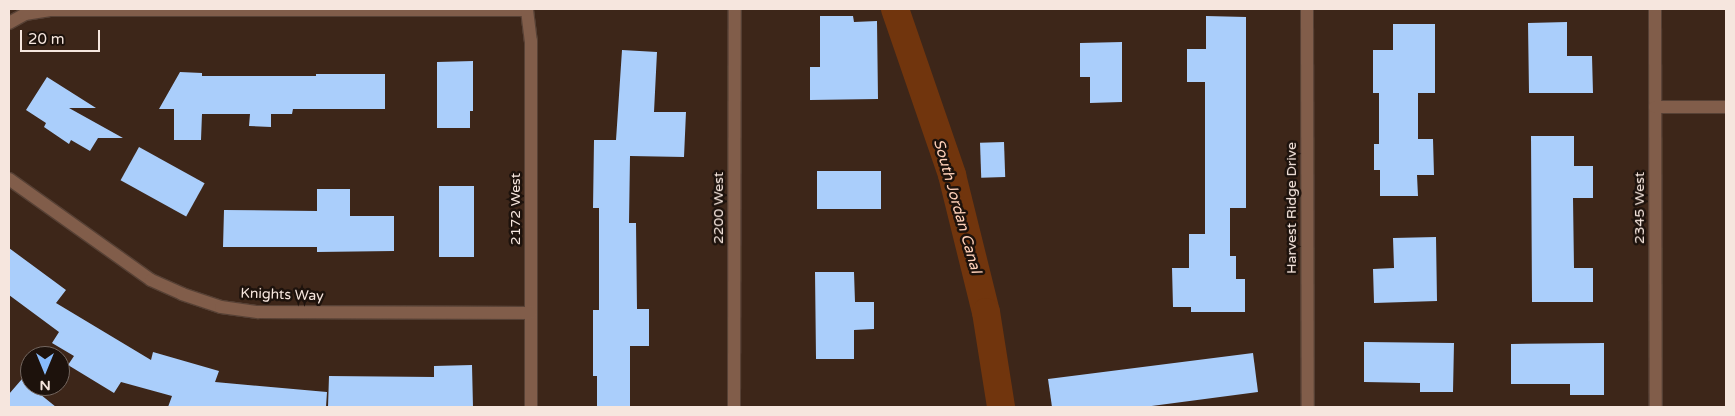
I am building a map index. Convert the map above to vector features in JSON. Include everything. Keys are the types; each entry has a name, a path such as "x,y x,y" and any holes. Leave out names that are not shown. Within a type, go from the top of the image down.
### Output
{"street":[{"name":"2200 West","path":"734,9 734,407"},
{"name":"Harvest Ridge Drive","path":"1307,9 1308,407"},
{"name":"2345 West","path":"1655,9 1656,407"},
{"name":"2172 West","path":"9,22 25,14 49,10 527,10 532,41 531,407"},
{"path":"1655,107 1726,107"},
{"name":"Knights Way","path":"9,179 151,280 182,294 221,306 258,312 531,313"}],"building":[{"path":"820,16 853,16 854,22 877,21 878,99 810,100 810,67 820,67"},
{"path":"1206,16 1246,17 1246,208 1230,208 1230,256 1236,256 1236,279 1245,279 1245,312 1191,312 1191,307 1173,307 1172,268 1189,268 1189,234 1205,234 1205,82 1187,82 1187,49 1206,49"},
{"path":"1567,22 1567,56 1592,56 1593,93 1529,93 1528,23"},
{"path":"1393,24 1435,24 1435,93 1418,93 1418,139 1433,139 1434,175 1417,175 1418,196 1380,196 1380,170 1374,170 1374,144 1379,144 1379,93 1373,93 1373,50 1393,50"},
{"path":"1122,42 1122,102 1090,103 1090,77 1080,77 1080,43"},
{"path":"622,50 657,52 654,112 686,112 684,157 630,156 629,223 636,223 637,309 649,309 649,346 630,346 630,407 597,407 597,376 593,376 593,310 599,310 599,208 593,208 594,140 616,140"},
{"path":"473,61 473,111 470,111 470,128 437,128 437,62"},
{"path":"180,72 202,73 202,76 385,74 385,109 293,109 292,114 271,114 271,127 249,126 250,114 202,114 201,140 174,140 174,109 159,109"},
{"path":"47,77 96,108 69,108 123,138 98,138 90,151 71,140 69,144 44,127 46,123 26,110"},
{"path":"1531,136 1574,136 1574,166 1593,166 1593,198 1573,198 1574,268 1593,268 1593,302 1532,302"},
{"path":"1004,142 1005,177 981,178 980,143"},
{"path":"139,147 205,183 186,217 121,180"},
{"path":"817,171 881,171 881,209 817,209"},
{"path":"439,186 474,186 474,257 439,257"},
{"path":"317,189 350,189 350,216 394,216 394,251 317,252 317,247 223,247 224,210 317,211"},
{"path":"1436,237 1437,301 1374,303 1373,269 1394,268 1393,238"},
{"path":"9,248 66,290 56,303 151,360 153,352 219,371 215,382 327,392 326,407 168,407 172,396 121,382 114,393 70,366 70,362 74,356 70,354 70,346 57,346 52,343 59,332 9,295"},
{"path":"815,272 854,272 855,302 874,302 874,329 854,330 854,359 816,359"},
{"path":"1364,342 1454,343 1453,392 1420,392 1420,383 1364,382"},
{"path":"1604,343 1604,395 1570,395 1570,384 1511,384 1511,344"},
{"path":"1253,353 1258,392 1144,407 1052,407 1048,379"},
{"path":"472,365 473,407 328,407 329,376 434,377 434,366"},
{"path":"20,381 20,396 43,396 56,407 9,407 9,394"}],"waterway":[{"name":"South Jordan Canal","path":"895,9 952,175 986,312 1001,407"}]}
